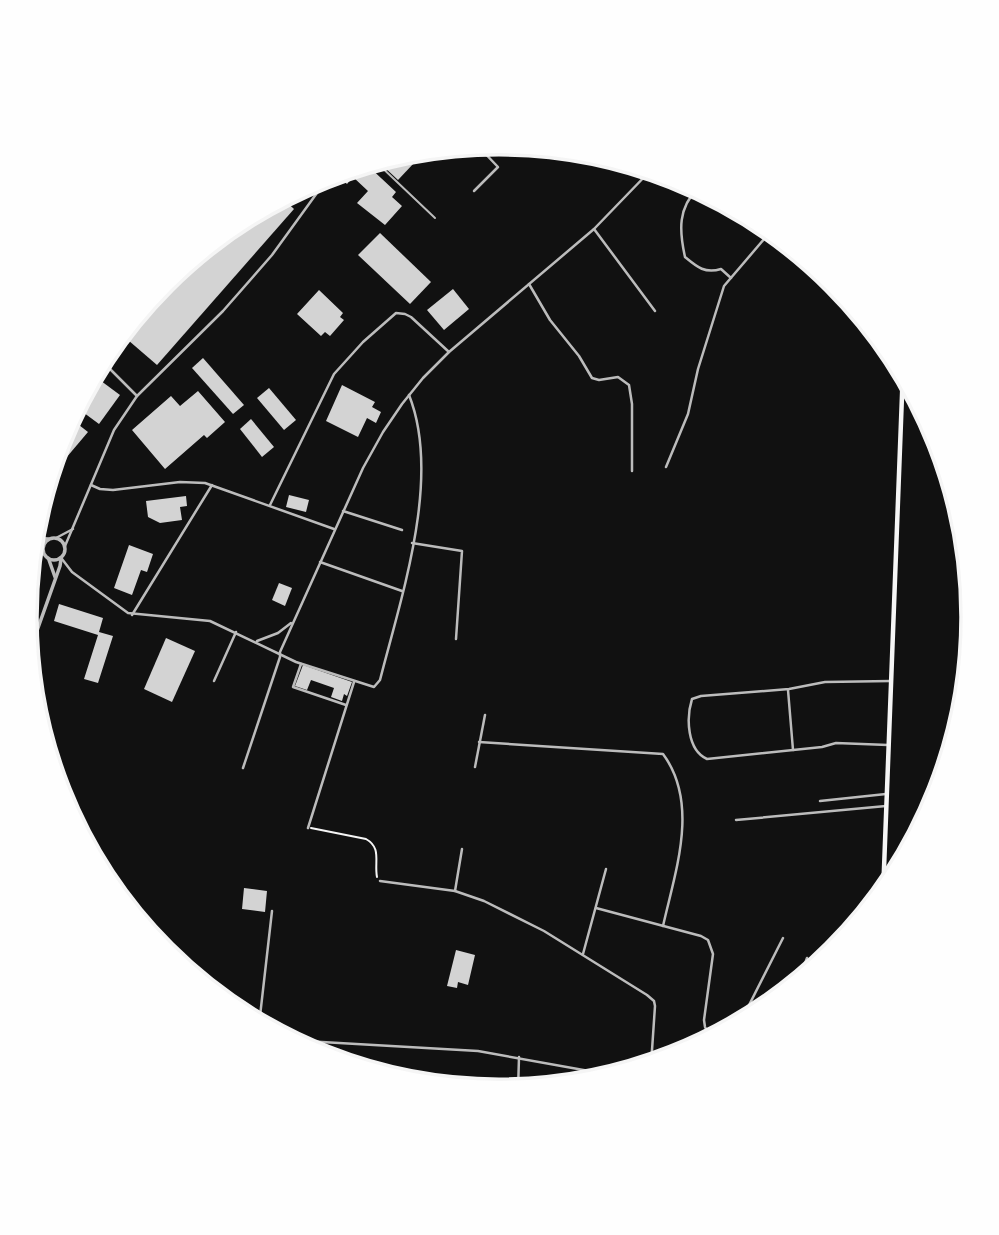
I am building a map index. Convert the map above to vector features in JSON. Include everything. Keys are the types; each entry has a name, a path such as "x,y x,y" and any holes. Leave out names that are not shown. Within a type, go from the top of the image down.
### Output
{"main road":[{"path":"884,875 902,390"}],"street":[{"path":"474,191 498,167 487,155"},
{"path":"243,768 281,657 280,652 334,529 376,443 409,395 449,352 594,229 644,178"},
{"path":"37,628 65,546 114,430 137,397 223,311 272,255 318,192"},
{"path":"690,196 682,211 680,226 685,257 702,271 713,272 721,269 731,278"},
{"path":"594,229 654,311"},
{"path":"666,467 688,414 698,369 724,286 765,238"},
{"path":"529,284 550,320 579,356 592,379 618,377 629,385 633,419 632,471"},
{"path":"270,505 334,374 363,342 396,313 411,317 449,352"},
{"path":"110,369 137,397"},
{"path":"61,558 72,572 132,615 203,620 236,632 302,664 372,688 380,680 403,591 420,495 418,428 409,395"},
{"path":"91,485 106,490 188,482 212,485 334,529"},
{"path":"132,615 212,485"},
{"path":"343,510 402,530"},
{"path":"44,539 56,538 73,529"},
{"path":"56,538 65,546"},
{"path":"48,539 43,551 55,575"},
{"path":"412,542 462,551 456,639"},
{"path":"49,560 61,558"},
{"path":"320,562 403,591"},
{"path":"55,575 64,570 72,572"},
{"path":"255,641 278,633 294,621"},
{"path":"214,681 236,632"},
{"path":"302,664 293,687 346,705"},
{"path":"888,744 836,743 822,747 707,759 699,755 693,746 687,713 692,699 701,696 788,689 825,682 891,681"},
{"path":"308,828 354,682"},
{"path":"788,689 793,750"},
{"path":"475,767 485,715"},
{"path":"479,742 663,754 678,787 683,828 663,926"},
{"path":"820,801 886,794"},
{"path":"736,820 886,806"},
{"path":"455,891 462,849"},
{"path":"583,954 606,869"},
{"path":"380,881 455,891 501,909 583,954 654,1001 656,1006 652,1055"},
{"path":"596,908 708,940 713,954 705,1027 707,1031"},
{"path":"260,1013 272,911"},
{"path":"748,1008 783,938"},
{"path":"804,966 807,958"},
{"path":"314,1042 478,1051 591,1071"},
{"path":"518,1079 519,1057"}],"lane":[{"path":"384,170 435,218"}],"path":[{"path":"308,828 366,839 373,843 376,849 376,876 380,881"}],"building":[{"path":"414,163 398,180 387,169"},
{"path":"375,172 396,192 392,197 402,206 385,225 357,203 368,191 354,178"},
{"path":"290,205 294,209 157,365 129,341 132,336 172,290 218,250"},
{"path":"380,233 431,282 410,304 358,255"},
{"path":"453,289 469,309 444,330 427,310"},
{"path":"319,290 343,313 340,317 344,320 330,336 325,332 321,336 297,314"},
{"path":"203,358 244,405 233,414 192,368"},
{"path":"102,381 120,395 99,424 84,413"},
{"path":"342,385 375,402 372,407 381,412 376,423 367,418 358,437 326,421"},
{"path":"269,388 296,420 284,430 257,398"},
{"path":"198,391 225,422 207,438 204,435 165,469 132,430 171,396 180,406"},
{"path":"251,419 274,447 262,457 240,429"},
{"path":"79,425 88,432 66,458 72,440"},
{"path":"289,495 309,500 306,512 286,507"},
{"path":"186,496 187,506 180,507 182,520 160,523 148,517 146,501"},
{"path":"129,545 153,554 147,572 141,570 132,595 114,588"},
{"path":"279,583 292,588 285,606 272,600"},
{"path":"59,604 103,618 99,632 113,636 98,683 84,679 98,635 54,621"},
{"path":"166,638 195,651 172,702 144,689"},
{"path":"303,665 352,682 347,696 344,694 342,701 331,697 334,688 311,680 307,690 295,686"},
{"path":"244,888 267,891 265,912 242,909"},
{"path":"456,950 475,955 468,985 458,982 457,988 447,986"}]}
